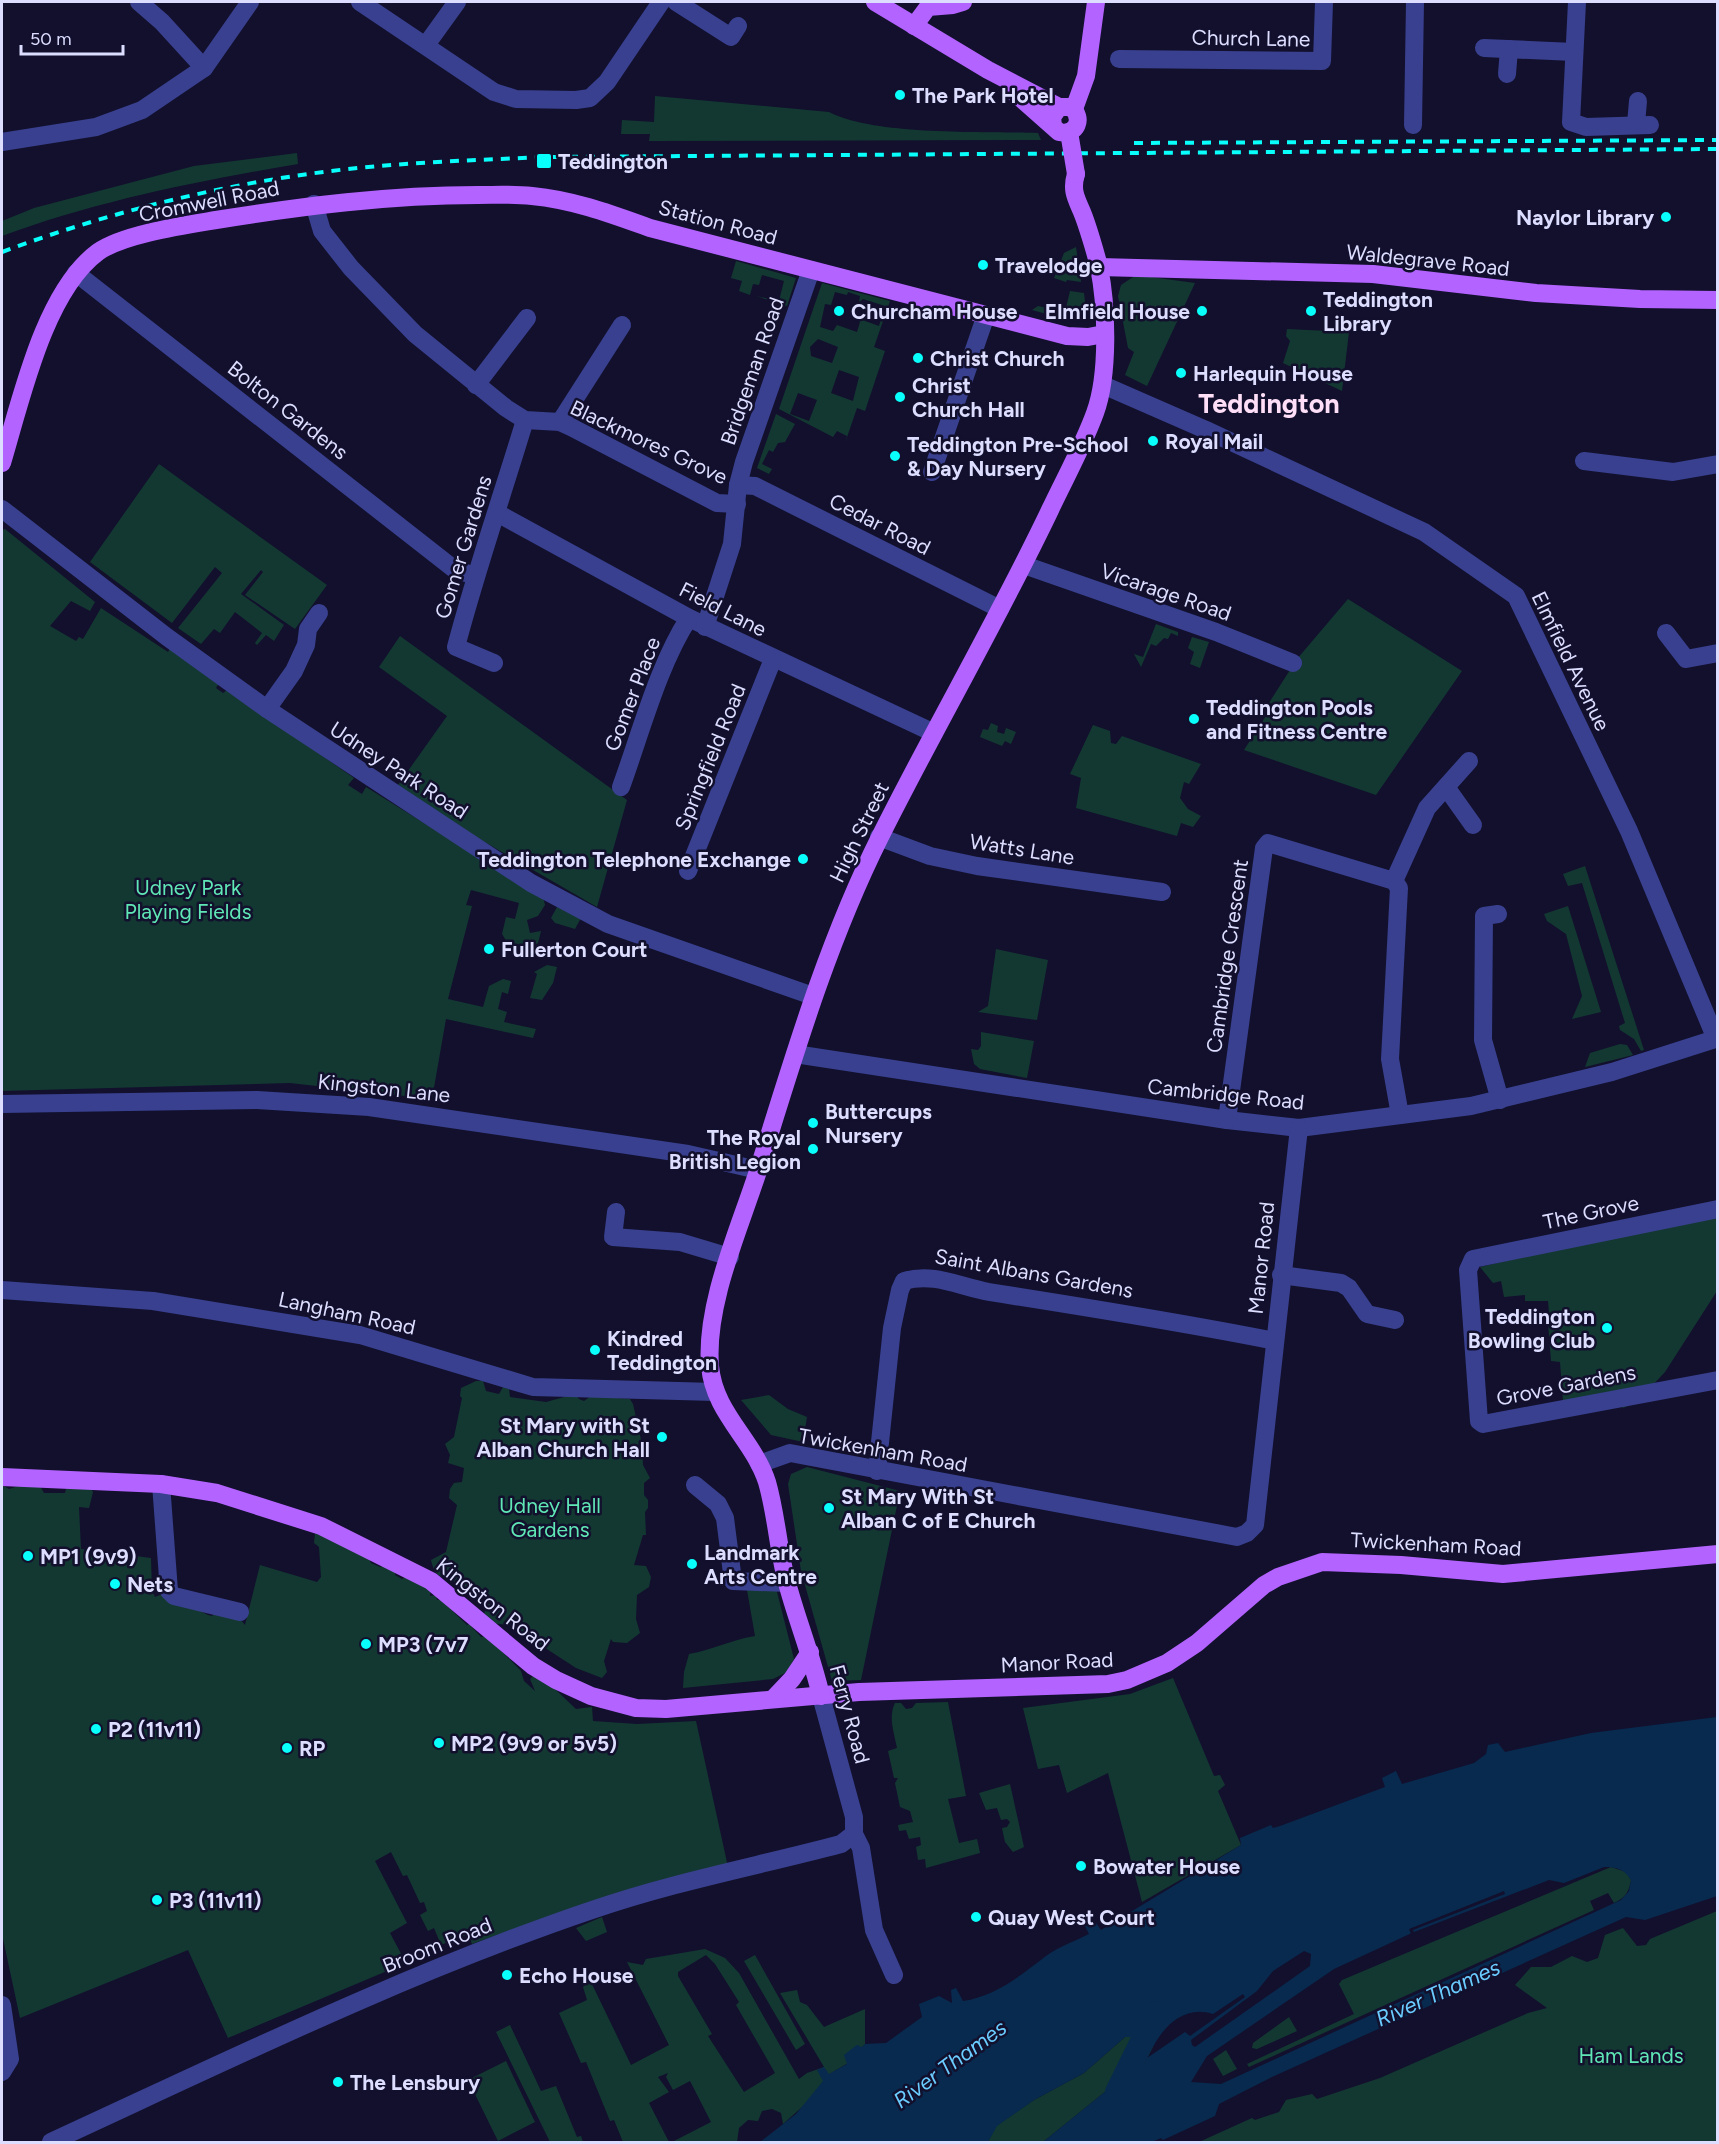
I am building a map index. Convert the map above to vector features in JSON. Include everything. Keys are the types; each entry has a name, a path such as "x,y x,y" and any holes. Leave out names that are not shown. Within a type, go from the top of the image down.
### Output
{"main road":[{"path":"914,26 925,9 932,4 953,5 963,2"},
{"path":"1058,128 1052,117 1066,108 1086,76 1096,2"},
{"path":"880,3 988,70 1066,108"},
{"path":"988,70 1058,128"},
{"name":"High Street","path":"759,1464 725,1415 715,1392 709,1344 730,1257 813,996 839,927 879,837 1024,566 1092,422 1103,385 1104,334 1099,267 1083,212 1083,185 1076,174 1058,128"},
{"name":"Station Road","path":"314,204 450,195 530,195 605,211 650,228 1067,336 1088,337 1104,334"},
{"name":"Cromwell Road","path":"2,463 6,431 54,306 76,273 100,251 146,234 314,204"},
{"name":"Waldegrave Road","path":"1099,267 1373,274 1536,293 1640,299 1718,300"},
{"name":"Ferry Road","path":"759,1464 766,1482 787,1583 810,1652 821,1696"},
{"name":"Kingston Road","path":"2,1477 161,1484 217,1492 292,1515 344,1536 431,1581 533,1666 591,1696 636,1708 663,1709 821,1696"},
{"name":"Twickenham Road","path":"1264,1585 1298,1569 1335,1561 1503,1574 1718,1554"},
{"name":"Manor Road","path":"821,1696 859,1692 1097,1686 1127,1680 1167,1662 1188,1649 1264,1585"},
{"path":"773,1699 792,1679 810,1652"}],"street":[{"path":"139,2 162,22 204,68"},
{"path":"2,142 59,134 119,120 142,110 204,68 250,2"},
{"path":"360,2 485,86 516,99 586,99 607,82 661,2"},
{"path":"426,45 457,2"},
{"path":"676,2 731,37 738,26"},
{"name":"Church Lane","path":"1119,59 1322,61 1324,2"},
{"path":"1413,125 1415,2"},
{"path":"1577,2 1571,122 1586,126 1643,124 1638,101"},
{"path":"1484,48 1574,52"},
{"path":"1507,74 1509,49"},
{"path":"314,204 322,231 351,268 415,334 476,385 525,420"},
{"name":"Bridgeman Road","path":"697,622 732,544 738,485 811,270"},
{"name":"Bolton Gardens","path":"76,273 454,569 475,576"},
{"path":"932,472 986,315"},
{"path":"476,385 527,318"},
{"path":"560,422 622,325"},
{"name":"Elmfield Avenue","path":"1103,385 1206,430 1424,532 1516,596 1629,831 1717,1038"},
{"name":"Gomer Gardens","path":"494,663 456,647 475,576 525,420"},
{"name":"Blackmores Grove","path":"525,420 560,422 717,503 737,504"},
{"path":"1584,461 1673,472 1718,464"},
{"name":"Cedar Road","path":"738,485 755,486 1000,609"},
{"name":"Udney Park Road","path":"2,509 159,631 267,709 521,876 608,924 813,996"},
{"name":"Field Lane","path":"497,513 697,622 934,733"},
{"name":"Vicarage Road","path":"1024,566 1208,629 1293,663"},
{"path":"267,709 294,671 306,645 308,629 319,613"},
{"name":"Gomer Place","path":"621,787 680,632 697,622"},
{"path":"1666,633 1686,659 1718,653"},
{"name":"Springfield Road","path":"688,871 772,659"},
{"path":"1400,1115 1390,1059 1399,888 1394,881 1427,808 1469,761"},
{"path":"1446,787 1473,825"},
{"name":"Watts Lane","path":"879,837 930,856 976,866 1161,892"},
{"name":"Cambridge Crescent","path":"1227,1120 1264,848 1268,843 1394,881"},
{"path":"1498,914 1484,916 1481,1019 1483,1040 1500,1100"},
{"name":"Cambridge Road","path":"795,1054 1227,1120 1299,1128 1500,1100 1642,1064 1717,1038"},
{"name":"Kingston Lane","path":"2,1104 257,1100 369,1107 688,1154 758,1170"},
{"name":"Manor Road","path":"1247,1533 1255,1525 1299,1128"},
{"name":"The Grove","path":"1473,1259 1718,1209"},
{"path":"616,1212 613,1237 680,1242 730,1257"},
{"name":"Grove Gardens","path":"1473,1259 1468,1270 1469,1297 1479,1421 1483,1424 1718,1380"},
{"path":"1281,1275 1341,1283 1349,1288 1367,1314 1395,1320"},
{"name":"Saint Albans Gardens","path":"877,1471 892,1328 904,1281 921,1276 940,1279 969,1289 1138,1314 1275,1341"},
{"name":"Langham Road","path":"2,1290 153,1301 349,1333 421,1351 475,1371 533,1387 715,1392"},
{"name":"Twickenham Road","path":"759,1464 790,1453 1228,1536 1237,1537 1247,1533"},
{"path":"161,1484 169,1591 174,1596 240,1612"},
{"path":"695,1485 718,1504 725,1518 733,1581 787,1583"},
{"name":"Ferry Road","path":"821,1696 854,1817 854,1834 861,1848 874,1930 894,1975"},
{"name":"Broom Road","path":"51,2142 256,2046 496,1944 661,1889 842,1844 854,1834"},
{"path":"2,2005 10,2059 2,2072"}],"green space":[{"path":"655,96 829,112 849,120 901,129 1038,133 1041,140 649,141 650,134 621,134 622,120 654,122"},
{"path":"297,153 298,164 111,202 2,236 2,221 34,208 194,166"},
{"path":"1076,247 1081,282 1067,280 1066,282 1054,278 1064,253"},
{"path":"736,261 796,278 787,306 756,296 779,301 784,281 762,275 759,285 753,284 750,295 739,291 742,281 731,278"},
{"path":"1136,275 1195,283 1147,386 1125,375 1134,352 1128,348 1118,296 1121,285"},
{"path":"822,283 890,301 874,347 885,351 865,411 857,408 845,443 847,436 837,431 833,437 779,409","holes":["835,292 847,295 848,292 860,296 859,302 863,299 885,306 879,326 854,317 860,322 857,332 837,325 833,331 820,327 825,304 831,305","818,339 838,347 832,363 811,356 810,347","839,370 859,377 853,401 831,393","798,393 817,400 809,421 790,414"]},
{"path":"1070,291 1084,293 1086,310 1081,320 1072,321 1032,310 1038,306 1065,312"},
{"path":"1287,329 1349,332 1342,391 1283,363 1290,341 1286,336"},
{"path":"776,414 795,424 785,442 778,443 773,452 769,450 762,464 772,469 769,474 757,468"},
{"path":"159,464 327,585 295,629 245,595 263,572 261,570 241,594 284,625 274,641 266,635 257,645 255,643 262,633 235,612 220,633 214,629 201,644 178,628 222,573 215,567 172,623 90,562"},
{"name":"Udney Park Playing Fields","path":"5,529 95,602 90,611 71,601 50,626 76,641 79,637 83,639 101,608 168,652 171,647 219,683 216,688 223,693 227,690 354,778 348,785 362,794 366,787 543,897 545,905 538,916 527,920 530,933 541,931 538,943 524,951 510,947 502,934 506,917 515,919 519,903 471,890 466,905 472,906 448,999 483,1007 489,986 503,979 511,981 508,994 502,992 498,1009 507,1012 504,1022 536,1029 533,1038 446,1019 432,1099 290,1083 2,1091 2,530"},
{"path":"1348,599 1462,671 1376,795 1244,750 1271,708 1267,706 1297,659"},
{"path":"1156,624 1178,632 1178,636 1171,633 1168,639 1164,638 1156,646 1151,644 1141,667 1134,654 1143,657"},
{"path":"400,636 627,800 597,907 464,830 398,785 447,716 379,667"},
{"path":"1192,637 1209,642 1200,668 1190,664 1194,652 1188,648"},
{"path":"991,723 998,726 997,732 1004,734 1006,728 1016,732 1011,744 1005,741 1002,746 980,737 983,729 988,730"},
{"path":"1093,725 1110,731 1111,743 1116,744 1122,736 1201,764 1189,784 1184,782 1180,798 1188,809 1201,816 1193,827 1181,823 1177,836 1076,808 1081,778 1070,774"},
{"path":"1585,866 1644,1050 1641,1051 1634,1039 1620,1030 1619,1026 1625,1023 1582,883 1568,886 1563,874"},
{"path":"1568,906 1601,1012 1572,1019 1582,996 1566,934 1547,921 1544,914"},
{"path":"557,907 582,916 575,929 555,923 551,918"},
{"path":"996,949 1048,960 1037,1020 978,1012 988,1006"},
{"path":"547,965 557,967 553,983 542,1000 530,998 537,974 534,972"},
{"path":"981,1032 1034,1041 1027,1078 980,1069 974,1064 971,1049 978,1050 981,1046"},
{"path":"1620,1044 1627,1045 1633,1055 1585,1067 1590,1053"},
{"path":"1717,1212 1717,1291 1665,1372 1637,1402 1623,1408 1617,1403 1563,1401 1560,1362 1551,1361 1548,1323 1529,1324 1528,1317 1549,1313 1548,1301 1525,1301 1525,1295 1504,1297 1501,1281 1493,1283 1480,1267"},
{"name":"Udney Hall Gardens","path":"476,1381 483,1381 486,1391 499,1394 503,1387 509,1389 510,1397 546,1402 575,1394 584,1401 591,1396 630,1399 633,1404 642,1444 643,1465 650,1478 644,1483 644,1495 648,1500 648,1508 645,1512 646,1535 643,1535 634,1565 646,1566 651,1577 649,1587 637,1595 636,1619 640,1633 627,1643 613,1642 611,1639 604,1661 607,1672 602,1678 576,1668 510,1625 489,1623 484,1614 487,1605 493,1603 476,1589 470,1595 468,1594 450,1579 440,1576 433,1567 431,1560 446,1552 457,1505 449,1498 450,1489 454,1483 462,1482 464,1468 448,1463 450,1455 445,1444 454,1437 462,1398 461,1388"},
{"path":"769,1395 788,1409 807,1417 803,1442 771,1435 741,1400"},
{"path":"807,1467 900,1491 861,1680 832,1681 801,1571 788,1484 791,1474"},
{"path":"24,1484 39,1484 44,1493 65,1493 67,1485 89,1485 93,1492 89,1508 79,1507 81,1549 151,1558 152,1591 155,1597 165,1593 208,1615 212,1616 216,1612 240,1619 245,1625 260,1565 317,1582 321,1577 319,1547 314,1543 315,1533 322,1529 369,1559 371,1563 380,1567 387,1565 395,1569 395,1575 402,1579 407,1576 432,1584 430,1596 436,1595 437,1600 441,1600 481,1637 487,1636 521,1671 524,1681 535,1691 530,1679 537,1672 576,1709 592,1707 593,1721 637,1724 696,1721 728,1867 593,1901 472,1944 468,1934 441,1945 434,1928 428,1931 420,1915 427,1911 424,1902 420,1903 407,1875 403,1876 391,1852 375,1861 407,1923 390,1933 406,1963 228,2038 188,1950 20,2018 2,1934 2,1485 9,1489"},
{"path":"776,1588 794,1659 787,1672 773,1679 683,1688 689,1654 755,1636 747,1590"},
{"path":"1173,1678 1214,1776 1220,1775 1225,1785 1218,1791 1241,1845 1142,1902 1108,1773 1067,1793 1059,1765 1038,1769 1023,1708 1130,1694"},
{"path":"948,1702 966,1796 948,1799 959,1843 977,1839 980,1853 926,1868 925,1859 918,1860 916,1847 921,1845 920,1837 909,1839 906,1830 899,1831 898,1825 913,1822 910,1811 900,1807 895,1783 898,1778 894,1778 888,1751 897,1748 892,1714 895,1703 901,1703 906,1709 912,1708 916,1703"},
{"path":"1010,1784 1024,1847 1013,1852 1005,1842 1002,1828 1007,1827 1010,1822 1007,1819 1001,1820 997,1808 986,1810 979,1793"},
{"path":"1611,1867 1626,1872 1631,1880 1626,1894 1618,1901 1614,1903 1608,1893 1590,1901 1594,1910 1249,2067 1247,2064 1354,2014 1339,1984 1342,1980"},
{"name":"Ham Lands","path":"1717,1911 1717,2142 1199,2142 1252,2118 1255,2120 1279,2112 1286,2100 1312,2094 1317,2099 1380,2078 1528,2013 1547,2008 1515,1985 1531,1967 1551,1967 1572,1956 1587,1962 1598,1958 1605,1935 1623,1928 1637,1946 1646,1945 1650,1939"},
{"path":"602,1917 607,1932 586,1941 576,1928"},
{"path":"705,1949 725,1958 739,1973 799,2079 807,2073 824,2067 780,1993 797,1990 800,2002 807,2005 824,2027 865,2009 865,2044 848,2063 828,2075 810,2100 783,2124 781,2113 772,2109 762,2111 758,2121 748,2120 739,2128 737,2142 672,2142 711,2122 690,2081 673,2090 666,2077 668,2073 658,2077 669,2092 649,2103 669,2142 623,2142 614,2120 610,2121 586,2062 581,2063 559,2013 587,2000 583,1987 590,1980 631,2065 669,2045 627,1962 643,1965 646,1959","holes":["706,1955 715,1964 739,2002 736,2005 775,2073 744,2092 708,2036 712,2034 678,1976 678,1972"]},
{"path":"755,1955 805,2044 796,2050 744,1961"},
{"path":"1289,2017 1297,2031 1257,2049 1252,2048 1253,2043"},
{"path":"510,2025 541,2091 556,2086 577,2137 581,2136 583,2142 550,2142 496,2032"},
{"path":"1125,2037 1131,2037 1153,2047 1142,2068 1125,2059 1111,2087 1043,2142 988,2142 996,2126 1034,2100 1084,2073"},
{"path":"1226,2050 1237,2069 1223,2076 1213,2059"},
{"path":"506,2061 535,2122 498,2141 468,2080"}],"water":[{"path":"1717,1717 1717,1896 1645,1920 1626,1917 1272,2077 1219,2104 1215,2116 1163,2140 1161,2138 1152,2142 1043,2142 1111,2087 1125,2058 1142,2068 1147,2058 1185,2032 1190,2036 1245,1997 1243,1994 1213,2014 1194,2012 1177,2018 1153,2047 1131,2037 1125,2037 1084,2073 1034,2100 997,2126 988,2142 760,2142 796,2114 823,2081 817,2070 824,2067 829,2074 847,2064 844,2055 857,2045 862,2047 865,2044 886,2043 922,2017 919,2004 939,1996 952,2003 951,1990 956,1988 963,2001 997,1990 1051,1953 1089,1934 1085,1926 1096,1923 1101,1930 1241,1845 1240,1838 1271,1825 1273,1828 1280,1826 1385,1787 1382,1778 1396,1771 1402,1784 1474,1763 1486,1754 1488,1745 1498,1743 1505,1752 1591,1733","holes":["1604,1867 1620,1869 1631,1880 1629,1891 1621,1900 1221,2084 1191,2082 1207,2056 1334,1969 1414,1932 1549,1880 1564,1883","1304,1951 1311,1954 1310,1966 1195,2047 1192,2045 1191,2040 1257,1991 1273,1971"]}],"pier":[{"path":"1504,1891 1505,1894 1413,1930 1415,1935 1412,1937 1409,1929"}],"waterway":[{"name":"River Thames","path":"1117,2092 1156,2013"}],"railway":[{"path":"1134,143 1718,140"},
{"path":"2,252 129,211 216,190 348,169 421,163 544,157 1718,149"}],"place":[{"name":"The Park Hotel","path":"900,95"},
{"name":"Teddington","path":"544,161"},
{"name":"Naylor Library","path":"1666,217"},
{"name":"Travelodge","path":"983,265"},
{"name":"Churcham House","path":"839,311"},
{"name":"Elmfield House","path":"1202,311"},
{"name":"Teddington Library","path":"1311,311"},
{"name":"Christ Church","path":"918,358"},
{"name":"Harlequin House","path":"1181,373"},
{"name":"Christ Church Hall","path":"900,397"},
{"name":"Royal Mail","path":"1153,441"},
{"name":"Teddington Pre-School & Day Nursery","path":"895,456"},
{"name":"Teddington Pools and Fitness Centre","path":"1194,719"},
{"name":"Teddington Telephone Exchange","path":"803,859"},
{"name":"Fullerton Court","path":"489,949"},
{"name":"Buttercups Nursery","path":"813,1123"},
{"name":"The Royal British Legion","path":"813,1149"},
{"name":"Teddington Bowling Club","path":"1607,1328"},
{"name":"Kindred Teddington","path":"595,1350"},
{"name":"St Mary with St Alban Church Hall","path":"662,1437"},
{"name":"St Mary With St Alban C of E Church","path":"829,1508"},
{"name":"MP1 (9v9)","path":"28,1556"},
{"name":"Landmark Arts Centre","path":"692,1564"},
{"name":"Nets","path":"115,1584"},
{"name":"MP3 (7v7","path":"366,1644"},
{"name":"P2 (11v11)","path":"96,1729"},
{"name":"MP2 (9v9 or 5v5)","path":"439,1743"},
{"name":"RP","path":"287,1748"},
{"name":"Bowater House","path":"1081,1866"},
{"name":"P3 (11v11)","path":"157,1900"},
{"name":"Quay West Court","path":"976,1917"},
{"name":"Echo House","path":"507,1975"},
{"name":"The Lensbury","path":"338,2082"}],"district":[{"name":"Teddington","path":"1269,403"}]}
